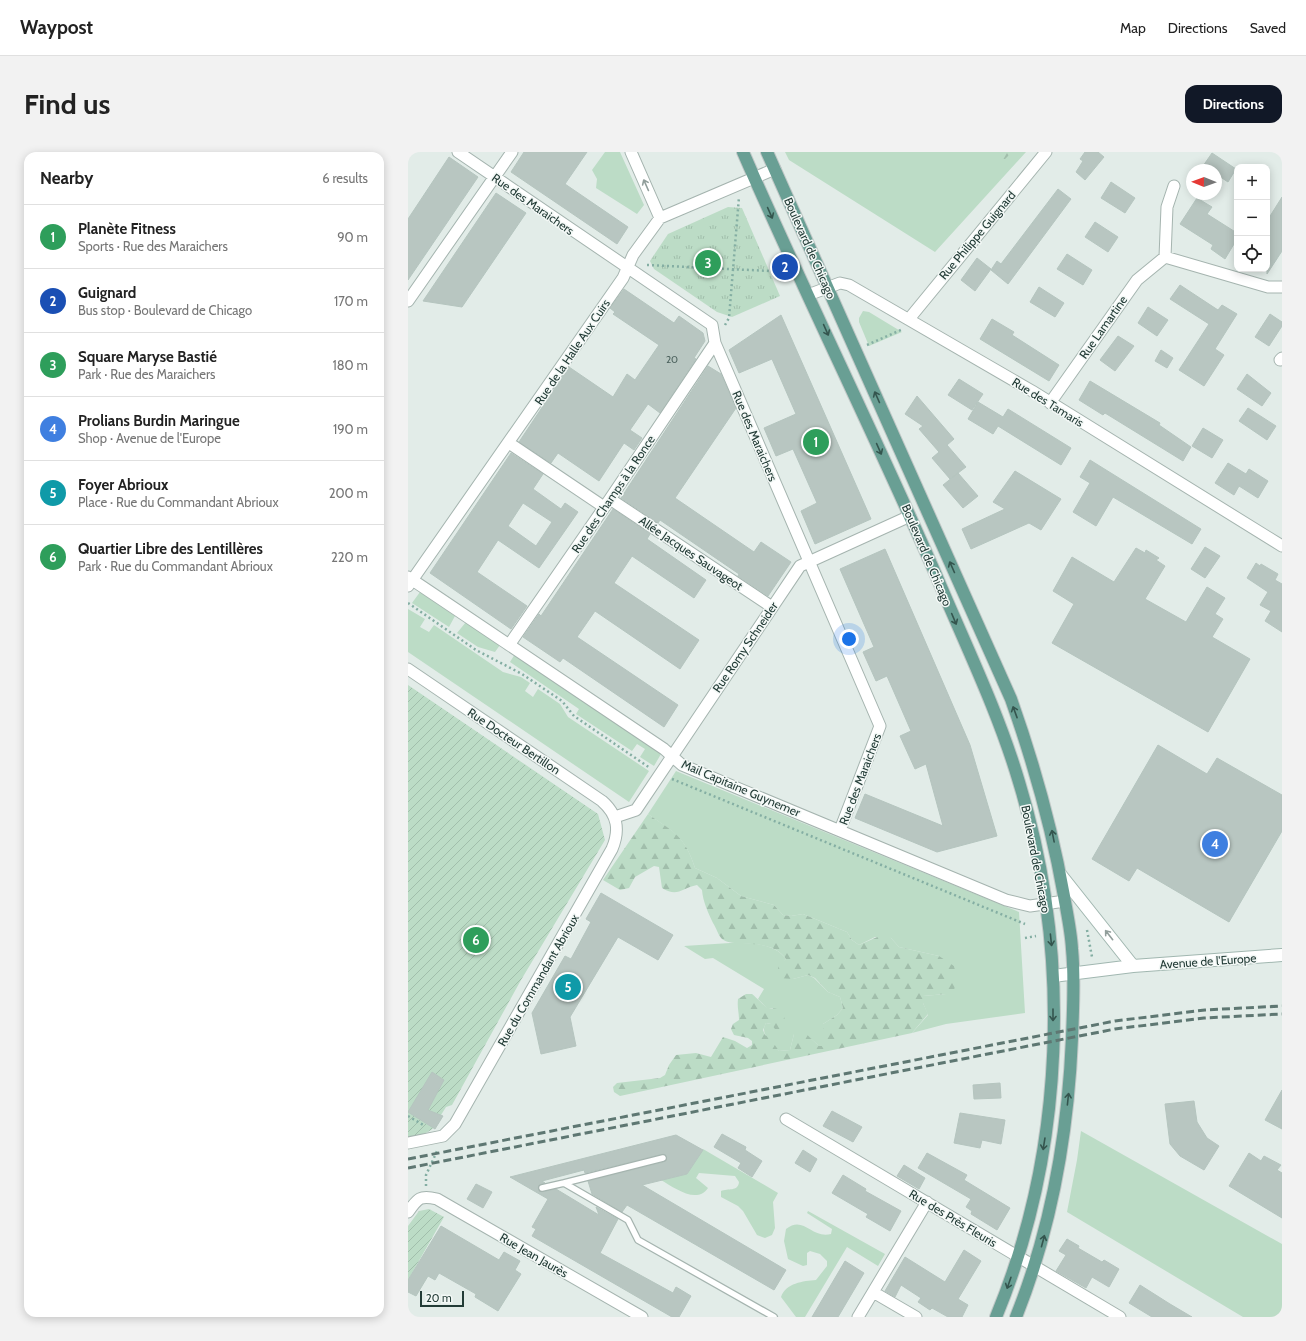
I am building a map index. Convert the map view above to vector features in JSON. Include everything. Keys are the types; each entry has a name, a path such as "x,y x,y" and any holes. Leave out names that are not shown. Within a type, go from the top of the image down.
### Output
{"main road":[{"name":"Boulevard de Chicago","path":"744,152 796,271 910,516 1001,727 1020,783 1032,831 1046,904 1053,976 1052,1076 1046,1134 1033,1201 1018,1257 996,1317"},
{"name":"Boulevard de Chicago","path":"767,152 1011,699 1037,776 1051,830 1065,901 1074,974 1070,1082 1064,1141 1054,1196 1034,1266 1016,1317"},
{"path":"1060,874 1133,966"},
{"name":"Avenue de l'Europe","path":"1053,976 1133,966 1282,955"}],"street":[{"name":"Rue des Maraichers","path":"458,152 712,325 715,343 880,726 840,830"},
{"path":"408,302 512,152"},
{"path":"631,152 660,218 775,169"},
{"name":"Rue Philippe Guignard","path":"909,319 1046,152"},
{"path":"1174,186 1167,207 1165,257 1268,287 1282,287"},
{"name":"Rue de la Halle Aux Cuirs","path":"409,581 510,443 623,278 633,255 660,218"},
{"name":"Rue Lamartine","path":"1050,403 1137,280 1165,257"},
{"name":"Rue des Tamaris","path":"808,295 845,283 909,319 1050,403 1282,546"},
{"name":"Rue des Champs à la Ronce","path":"509,645 715,343"},
{"name":"Allée Jacques Sauvageot","path":"510,443 772,607"},
{"name":"Rue Romy Schneider","path":"615,817 636,810 800,566 910,516"},
{"name":"Mail Capitaine Guynemer","path":"409,581 509,645 672,756 682,765 1006,900 1024,906 1065,901"},
{"name":"Rue Docteur Bertillon","path":"408,669 602,801 615,817"},
{"name":"Rue du Commandant Abrioux","path":"443,1136 451,1130 465,1108 612,849 618,832 615,817"},
{"name":"Rue des Près Fleuris","path":"786,1119 1120,1317"},
{"path":"408,1143 443,1136"},
{"path":"408,1212 418,1199 425,1196"},
{"name":"Rue Jean Jaurès","path":"425,1196 437,1199 642,1317"},
{"path":"858,1317 926,1202"},
{"path":"873,1292 916,1317"}],"lane":[{"path":"542,1188 663,1158"},
{"path":"564,1183 628,1220 638,1240 774,1317"}],"path":[{"path":"715,343 729,318 739,194"},
{"path":"627,267 651,265 770,271 777,268"},
{"path":"867,345 902,330 909,319"},
{"path":"1086,927 1092,956"},
{"path":"1025,938 1039,935"},
{"path":"425,1196 426,1176 443,1136"}],"green space":[{"path":"605,152 620,152 644,205 637,214 596,188 597,179 592,170"},
{"path":"785,152 1026,152 935,252 789,160"},
{"path":"991,152 1009,152 1009,155 1003,161 994,159"},
{"path":"728,207 742,208 780,296 732,317 717,312 654,269 650,261 668,234"},
{"path":"863,311 869,312 902,332 869,346 859,322 859,318"},
{"path":"420,592 455,616 449,627 412,603"},
{"path":"408,609 425,619 420,627 429,632 434,625 503,672 521,677 530,683 525,691 533,697 538,689 560,704 568,717 649,771 629,802 408,652"},
{"path":"466,622 500,645 495,652 478,647 457,633"},
{"path":"515,654 661,754 654,766 640,757 645,749 637,744 632,751 576,714 579,709 510,662"},
{"path":"408,685 598,814 605,840 521,980 452,1105 446,1107 441,1115 441,1119 431,1130 408,1138"},
{"path":"676,771 1019,912 1025,1013 946,1024 912,1033 928,1015 923,1003 923,996 946,994 939,956 899,947 891,938 875,937 859,945 852,940 847,932 803,914 791,916 783,915 774,905 741,896 717,878 695,868 687,849 677,836 648,814"},
{"path":"648,814 678,836 687,849 695,868 717,878 741,896 774,905 783,915 791,916 803,914 847,932 852,940 859,945 884,934 891,938 899,947 939,956 954,966 957,979 954,990 946,994 923,996 923,1003 928,1014 912,1033 620,1096 614,1092 613,1087 617,1083 660,1078 665,1075 669,1065 676,1055 696,1053 711,1057 723,1037 735,1041 747,1048 752,1045 752,1041 748,1038 734,1035 731,1029 733,1024 739,1020 738,999 746,994 752,994 767,1007 777,1009 783,1013 784,1022 780,1030 775,1029 771,1024 766,1023 763,1030 765,1035 770,1038 779,1051 790,1050 794,1034 802,1030 819,1046 823,1046 823,1024 837,1015 843,1008 840,997 828,992 815,978 808,975 793,979 779,978 778,966 786,959 779,952 762,945 728,942 722,939 703,899 702,890 697,885 676,892 667,891 662,888 659,867 654,866 635,877 629,888 620,890 603,880"},
{"path":"730,943 768,946 775,949 786,959 783,963 793,979 808,975 814,978 828,992 840,997 843,1008 837,1015 823,1024 823,1046 819,1046 809,1037 794,1034 790,1050 779,1051 767,1038 764,1031 766,1023 771,1024 773,1008 768,1009 758,999 764,989 713,958 705,959 684,946"},
{"path":"1081,1131 1282,1244 1282,1317 1243,1317 1067,1212"},
{"path":"703,1149 778,1193 773,1202 775,1228 772,1235 765,1238 757,1235 743,1211 738,1206 721,1197 721,1191 737,1187 739,1182 735,1176 699,1173 696,1178 708,1188 703,1193 698,1195 685,1193 661,1180 687,1174"},
{"path":"429,1209 444,1217 408,1280 408,1226 419,1211"},
{"path":"808,1211 885,1254 878,1266 847,1247 805,1317 796,1317 781,1297 783,1292 796,1284 816,1280 827,1266 827,1261 820,1254 810,1251 807,1253 807,1265 803,1266 788,1259 784,1241 786,1229 792,1225 798,1225 824,1235 831,1234 832,1229 807,1213"}],"building":[{"path":"524,152 587,152 565,184 628,227 617,244 511,172"},
{"path":"1085,152 1098,152 1104,157 1085,180 1076,172 1083,161 1080,159"},
{"path":"1212,153 1234,168 1234,172 1228,182 1222,178 1222,164 1204,164"},
{"path":"449,157 478,177 408,280 408,219"},
{"path":"1111,182 1135,198 1125,213 1101,198"},
{"path":"1058,189 1071,199 1008,284 991,270 997,261 1001,264"},
{"path":"496,193 526,213 462,307 423,301"},
{"path":"1282,197 1282,251 1270,269 1270,236 1270,216"},
{"path":"1196,200 1200,200 1212,207 1207,214 1234,231 1234,244 1225,259 1211,249 1213,245 1180,224"},
{"path":"1095,222 1118,237 1108,252 1085,237"},
{"path":"1067,254 1092,270 1083,285 1057,269"},
{"path":"977,258 991,269 975,291 961,280"},
{"path":"1180,285 1218,310 1222,305 1237,314 1215,349 1224,355 1204,386 1179,370 1209,324 1170,299"},
{"path":"1039,287 1064,303 1055,317 1030,302"},
{"path":"624,289 674,323 679,316 703,333 705,341 694,358 696,359 660,413 648,404 630,430 642,438 634,450 624,443 599,481 558,453 551,463 519,442 569,367 613,397 627,374 635,380 659,345 613,314 615,312 610,308"},
{"path":"1148,307 1168,320 1157,336 1138,323"},
{"path":"1270,314 1282,322 1282,326 1269,346 1255,337"},
{"path":"781,315 871,519 815,544 801,511 817,503 793,449 776,456 764,428 796,414 772,359 739,373 729,350"},
{"path":"992,319 1014,332 1012,335 1059,365 1049,381 980,339"},
{"path":"1118,336 1134,346 1115,371 1100,360"},
{"path":"1161,350 1173,358 1167,368 1155,361"},
{"path":"708,366 721,374 736,408 675,498 754,552 761,542 791,562 768,596 738,576 739,574 660,520 658,523 621,498"},
{"path":"1247,374 1271,393 1262,406 1237,389"},
{"path":"959,379 983,394 972,410 948,395"},
{"path":"1090,381 1160,423 1159,425 1191,447 1183,461 1105,413 1103,415 1079,400"},
{"path":"917,396 954,439 947,445 966,467 950,479 932,458 939,452 919,429 923,426 905,414"},
{"path":"978,402 1003,417 1008,409 1071,448 1061,465 998,426 993,434 968,419"},
{"path":"1248,408 1276,426 1267,440 1239,421"},
{"path":"1203,428 1223,440 1212,458 1192,446"},
{"path":"511,453 543,474 533,489 561,509 565,503 578,512 539,568 498,540 477,572 527,606 511,629 430,573","holes":["523,503 552,522 536,546 508,526"]},
{"path":"1090,460 1201,529 1192,544 1113,497 1096,526 1073,512 1090,483 1080,477"},
{"path":"1228,463 1246,474 1249,469 1268,481 1258,498 1239,486 1234,495 1215,483"},
{"path":"1015,471 1061,499 1041,530 1029,523 971,549 962,529 1005,509 993,502"},
{"path":"958,473 978,496 963,508 943,485"},
{"path":"613,509 650,534 647,539 706,580 694,598 632,556 614,583 699,640 680,669 595,611 577,637 678,705 664,727 563,658 560,662 523,637 539,614 541,616"},
{"path":"1205,547 1220,556 1205,578 1191,569"},
{"path":"1136,548 1145,553 1146,550 1159,558 1156,560 1165,566 1145,599 1186,622 1207,587 1225,598 1215,614 1223,619 1212,637 1250,659 1208,732 1052,643 1074,604 1053,591 1072,557 1114,582"},
{"path":"885,549 970,745 997,836 937,852 855,818 865,794 943,826 926,764 915,769 900,736 911,731 887,676 876,681 863,652 874,647 840,569"},
{"path":"1256,563 1260,566 1261,564 1278,574 1275,580 1282,584 1282,632 1265,621 1271,611 1260,605 1268,592 1247,578"},
{"path":"1158,745 1207,774 1217,758 1282,795 1282,831 1229,922 1137,868 1129,881 1092,859"},
{"path":"601,893 673,935 658,960 618,937 570,1017 576,1046 541,1054 532,1013 565,956 571,959 591,922 586,919"},
{"path":"432,1072 444,1080 428,1110 443,1116 435,1129 408,1112"},
{"path":"1000,1083 1001,1098 974,1099 973,1085"},
{"path":"1282,1090 1282,1129 1265,1120"},
{"path":"1194,1101 1197,1122 1207,1138 1219,1146 1204,1170 1180,1156 1170,1144 1165,1104"},
{"path":"832,1111 862,1127 853,1142 823,1126"},
{"path":"960,1113 1005,1120 1001,1144 982,1140 980,1148 954,1143"},
{"path":"722,1134 746,1147 745,1150 762,1161 752,1177 738,1168 741,1163 714,1147"},
{"path":"676,1135 703,1150 687,1174 642,1185 786,1270 774,1290 627,1205 622,1212 592,1194 588,1181 664,1162 667,1157 664,1154 585,1173 584,1170 542,1181 545,1183 539,1185 538,1189 541,1192 556,1189 599,1215 596,1207 618,1219 600,1253 673,1293 676,1287 691,1296 679,1317 672,1317 532,1236 536,1229 532,1227 548,1199 510,1177"},
{"path":"803,1150 817,1159 810,1172 795,1163"},
{"path":"927,1153 967,1175 964,1180 1010,1208 997,1230 971,1214 972,1211 966,1207 971,1199 918,1168"},
{"path":"1249,1153 1261,1161 1264,1156 1281,1165 1277,1170 1282,1173 1282,1218 1229,1186"},
{"path":"904,1165 925,1178 919,1189 897,1176"},
{"path":"843,1175 866,1189 865,1191 901,1211 890,1231 866,1217 868,1214 832,1193"},
{"path":"476,1184 492,1192 483,1208 467,1199"},
{"path":"441,1226 499,1260 504,1252 520,1261 515,1270 521,1274 498,1311 475,1297 476,1294 439,1273 435,1280 428,1276 416,1296 408,1292 408,1280"},
{"path":"1067,1239 1079,1246 1078,1248 1102,1262 1104,1260 1119,1269 1109,1287 1092,1277 1086,1288 1056,1271 1066,1255 1059,1251"},
{"path":"964,1250 981,1261 958,1299 968,1305 962,1317 948,1317 932,1308 930,1310 918,1302 921,1298 901,1285 895,1297 885,1291 905,1257 945,1282"},
{"path":"845,1261 864,1273 838,1317 812,1317"},
{"path":"1140,1285 1192,1317 1152,1317 1129,1303"}],"railway":[{"path":"408,1159 1115,1021 1205,1010 1282,1006"},
{"path":"408,1168 1115,1029 1204,1018 1282,1014"}],"place":[{"name":"Square Maryse Bastié","path":"708,263"},
{"name":"Guignard","path":"785,267"},
{"name":"Planète Fitness","path":"816,442"},
{"name":"Prolians Burdin Maringue","path":"1215,844"},
{"name":"Quartier Libre des Lentillères","path":"476,940"},
{"name":"Foyer Abrioux","path":"568,987"}]}
